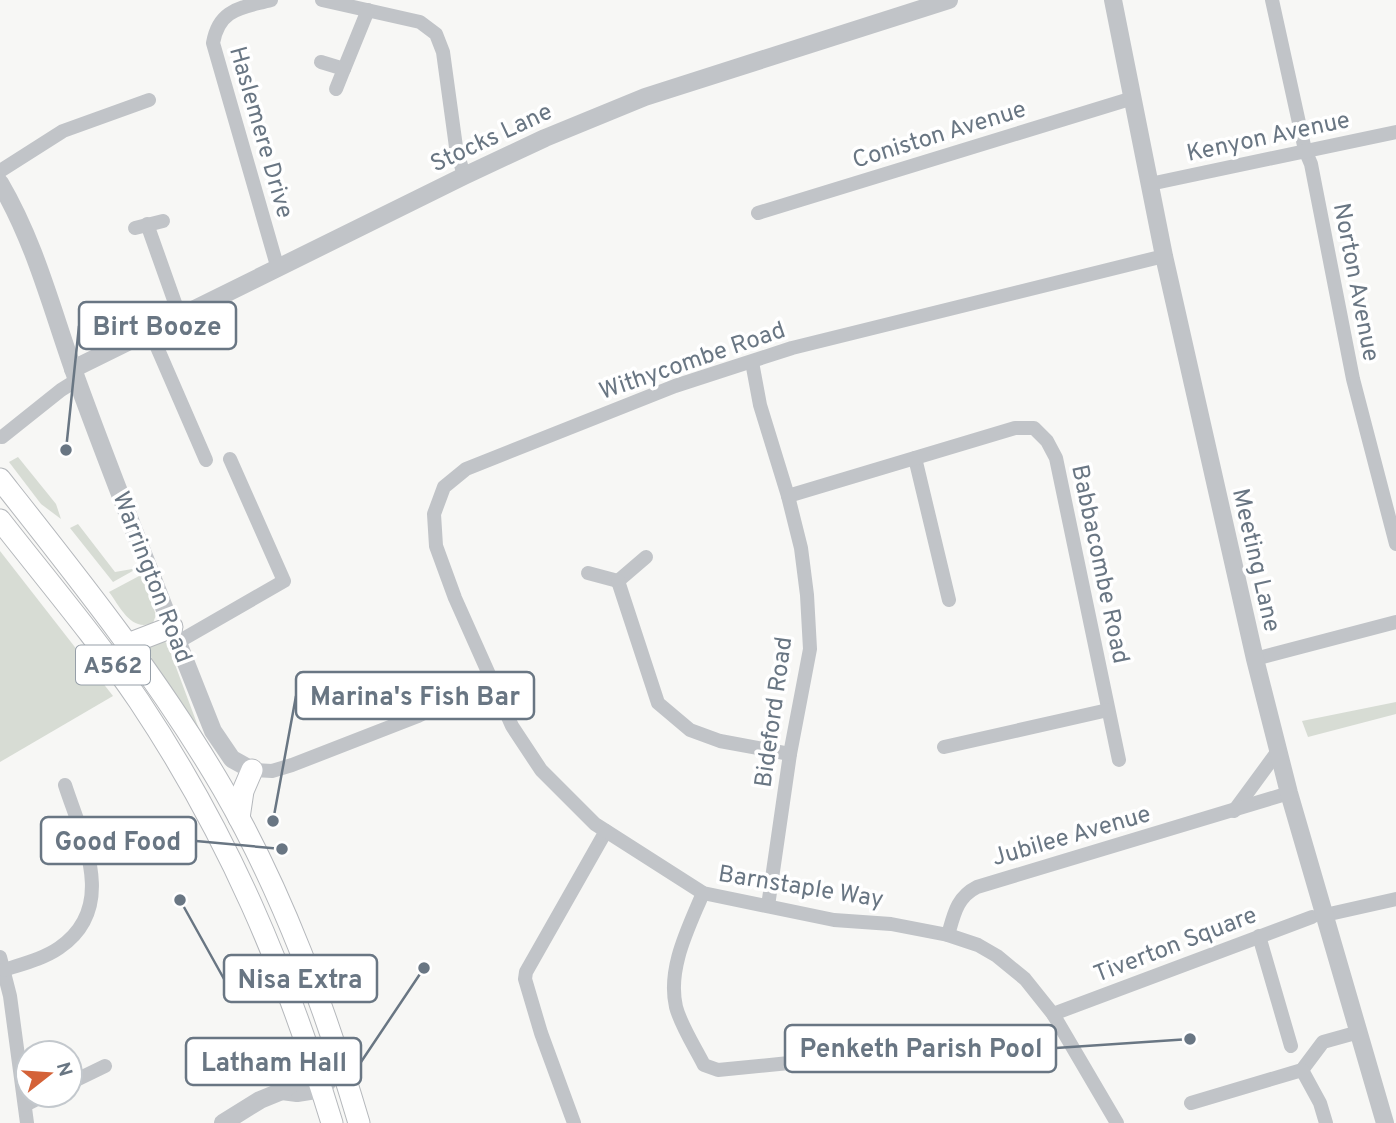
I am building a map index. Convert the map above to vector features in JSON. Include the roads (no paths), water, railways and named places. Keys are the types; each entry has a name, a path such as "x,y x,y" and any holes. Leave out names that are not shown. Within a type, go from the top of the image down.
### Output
{"main road":[{"name":"A562","path":"0,479 128,643 177,716 239,818 288,923 319,1000 359,1123"},
{"name":"A562","path":"0,520 117,671 212,821 265,933 310,1052 332,1123"},
{"path":"128,643 175,634"},
{"path":"239,818 243,791 252,770"}],"street":[{"name":"Haslemere Drive","path":"271,0 239,9 223,17 218,24 213,43 278,268"},
{"path":"322,0 420,22 436,34 443,52 456,147 464,176"},
{"name":"Stocks Lane","path":"75,375 150,331 545,138 645,97 949,0"},
{"name":"Meeting Lane","path":"1113,0 1164,256 1255,659 1319,916 1359,1032 1385,1123"},
{"name":"Norton Avenue","path":"1272,0 1305,150 1311,164 1353,379 1396,544"},
{"path":"336,89 368,10"},
{"path":"321,62 344,69"},
{"name":"Coniston Avenue","path":"758,213 1133,98"},
{"path":"0,171 63,131 149,100"},
{"name":"Kenyon Avenue","path":"1150,184 1396,132"},
{"name":"Warrington Road","path":"0,183 33,251 75,375 213,732 232,759 252,770"},
{"path":"163,221 141,226 180,317"},
{"name":"Withycombe Road","path":"490,680 436,547 434,514 444,487 466,469 675,386 792,348 1164,256"},
{"path":"150,331 206,460"},
{"name":"Bideford Road","path":"752,362 760,405 788,496 802,560 810,649 790,754 768,906"},
{"path":"2,437 61,390 75,375"},
{"name":"Babbacombe Road","path":"788,496 1015,428 1034,428 1047,441 1056,458 1119,760"},
{"path":"915,458 949,600"},
{"path":"175,634 284,581 230,459"},
{"path":"618,581 646,557"},
{"path":"588,573 618,581"},
{"path":"618,581 658,703 690,730 720,741 790,754"},
{"path":"1255,659 1396,622"},
{"path":"252,770 272,771 292,765 418,716 490,680"},
{"name":"Barnstaple Way","path":"490,680 512,726 541,770 595,824 703,893 834,920 891,924 948,934 978,945 1012,966 1054,1014 1117,1123"},
{"path":"944,747 1108,710"},
{"path":"1234,811 1279,751"},
{"path":"16,1039 2,963 59,947 76,932 90,903 93,872 65,785"},
{"name":"Jubilee Avenue","path":"948,934 961,897 977,887 1289,793"},
{"path":"574,1123 525,979 526,971 606,831"},
{"path":"703,893 680,948 674,988 676,1008 704,1065 719,1070 789,1063"},
{"name":"Tiverton Square","path":"1054,1014 1259,936 1319,916 1396,899"},
{"path":"1259,936 1291,1046"},
{"path":"1191,1102 1302,1070 1324,1042 1359,1032"},
{"path":"223,1123 260,1100 282,1091 298,1078 310,1052"},
{"path":"282,1091 297,1093 322,1088 335,1072 338,1056"},
{"path":"84,1076 105,1066"},
{"path":"1302,1070 1320,1103 1326,1123"},
{"path":"1212,1080 1216,1095"}],"place":[{"name":"Birt Booze","path":"66,450"},
{"name":"Marina's Fish Bar","path":"273,821"},
{"name":"Good Food","path":"282,849"},
{"name":"Nisa Extra","path":"180,900"},
{"name":"Latham Hall","path":"424,968"},
{"name":"Penketh Parish Pool","path":"1190,1039"}]}
